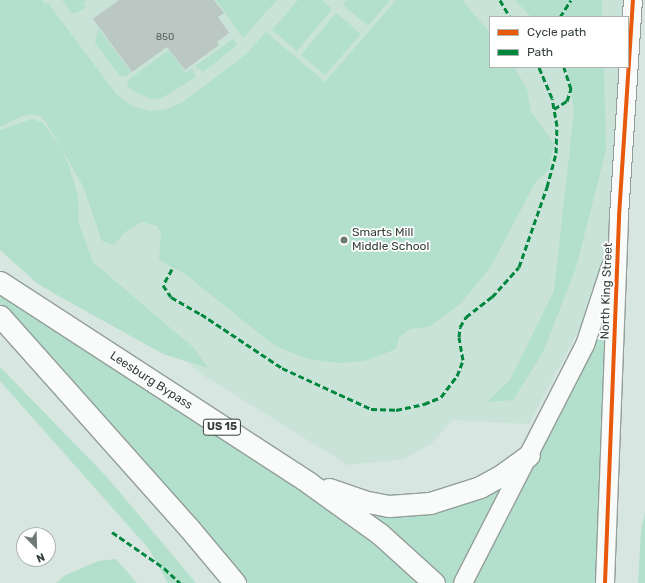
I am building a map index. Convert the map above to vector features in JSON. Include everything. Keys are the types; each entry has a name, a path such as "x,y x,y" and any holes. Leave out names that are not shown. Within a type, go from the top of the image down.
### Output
{"highway":[{"name":"Leesburg Bypass","path":"0,282 310,483 380,534 434,583"},
{"path":"0,316 190,528 235,583"},
{"path":"310,483 363,501 388,506 430,503 480,487 503,474 529,455"}],"main road":[{"name":"North King Street","path":"629,66 633,0"},
{"name":"North King Street","path":"605,583 620,216 629,68"},
{"name":"North King Street","path":"463,583 593,326 611,265 620,216"}],"shaded area":[{"name":"Smarts Mill Middle School","path":"0,0 630,0 628,16 489,16 489,68 626,68 616,203 598,278 584,320 529,424 453,420 431,444 404,459 348,465 201,374 95,284 0,161"}],"green space":[{"path":"2,0 42,0 45,4 48,3 117,95 134,107 151,111 164,110 183,102 246,54 266,32 325,82 396,0 462,0 489,32 489,68 515,68 527,89 531,112 554,143 549,169 535,183 490,268 461,303 429,327 410,329 399,337 396,349 365,361 339,363 308,359 275,346 185,274 159,260 161,232 157,226 142,222 125,232 114,245 102,241 83,186 46,122 40,116 32,114 22,116 0,127 0,2"},
{"path":"62,0 88,0 83,3 86,7 77,13 72,13"},
{"path":"216,0 277,0 243,38"},
{"path":"298,0 322,0 332,9 297,51 272,30"},
{"path":"347,0 390,0 368,26 343,5"},
{"path":"515,0 602,0 602,16 530,16"},
{"path":"336,13 361,34 325,75 301,55"},
{"path":"98,28 131,72 126,76 120,76 95,43"},
{"path":"233,39 237,45 203,72 195,66"},
{"path":"169,50 186,73 192,68 196,77 162,98 152,99 133,91 127,85 128,80"},
{"path":"567,68 604,68 606,150 576,268 543,352 513,400 487,402 510,380 554,291 574,111"},
{"path":"32,119 43,123 60,147 69,166 78,196 79,224 93,262 195,349 208,368 163,354 55,294 38,284 0,250 0,130"},
{"path":"0,287 345,521 393,557 422,583 249,583 84,393 0,308"},
{"path":"612,292 598,583 471,583 583,368"},
{"path":"0,367 106,476 196,583 168,583 149,549 0,381"},
{"path":"509,480 457,583 443,583 352,507 394,516 431,514 464,504"},
{"path":"645,512 645,583 638,583 641,531"},
{"path":"116,559 137,583 56,583 64,576 98,561"}],"building":[{"path":"119,0 214,0 224,13 218,17 229,33 217,42 219,45 185,70 167,47 132,72 93,19"}],"marked path":[{"path":"500,0 509,16"},
{"path":"561,16 571,0"},
{"path":"172,269 163,285 171,297 201,314 282,368 371,409 396,410 424,404 441,397 457,376 463,360 459,337 460,327 466,317 492,297 519,267 547,187 556,153 557,126 552,98 539,68"},
{"path":"554,109 567,101 571,89 564,68"},
{"path":"112,532 164,568 180,583"}],"cycle path":[{"path":"629,62 633,0"},
{"path":"605,583 619,216 629,68"}],"place":[{"name":"Smarts Mill Middle School","path":"344,240"}]}
